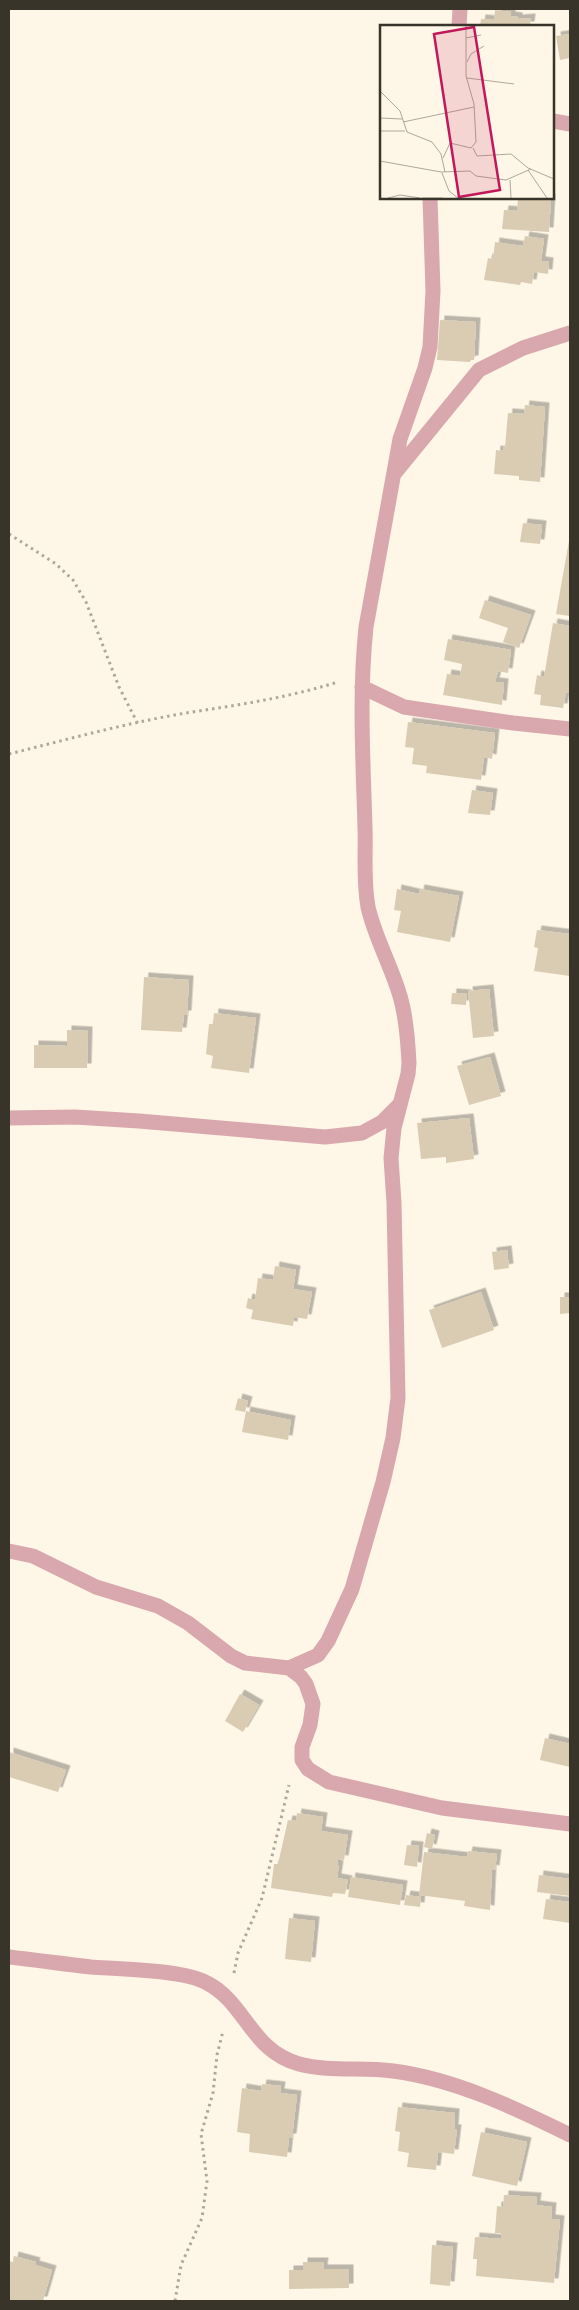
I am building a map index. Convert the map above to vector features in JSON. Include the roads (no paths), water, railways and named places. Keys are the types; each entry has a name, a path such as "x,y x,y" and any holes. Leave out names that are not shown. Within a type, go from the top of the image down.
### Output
{"street":[{"path":"460,9 460,25"},
{"path":"554,121 570,124"},
{"path":"289,1668 318,1655 328,1641 352,1589 384,1482 393,1438 398,1398 394,1203 391,1158 399,1104 408,1074 409,1063 400,997 375,936 368,906 364,873 362,681 366,626 377,574 392,476 402,430 423,376 430,347 433,290 430,199"},
{"path":"392,476 479,370 523,348 570,333"},
{"path":"362,681 404,707 513,723 570,729"},
{"path":"9,1118 75,1117 139,1121 271,1134 325,1136 362,1133 382,1122 399,1104"},
{"path":"9,1551 33,1556 96,1587 158,1606 188,1623 231,1656 245,1663 289,1668 301,1677 306,1684 313,1704 310,1725 302,1747 302,1760 308,1770 329,1782 442,1808 570,1824"},
{"path":"9,1957 159,1973 206,1982 219,1990 262,2042 280,2057 300,2064 392,2071 439,2081 493,2100 570,2136"}]}
